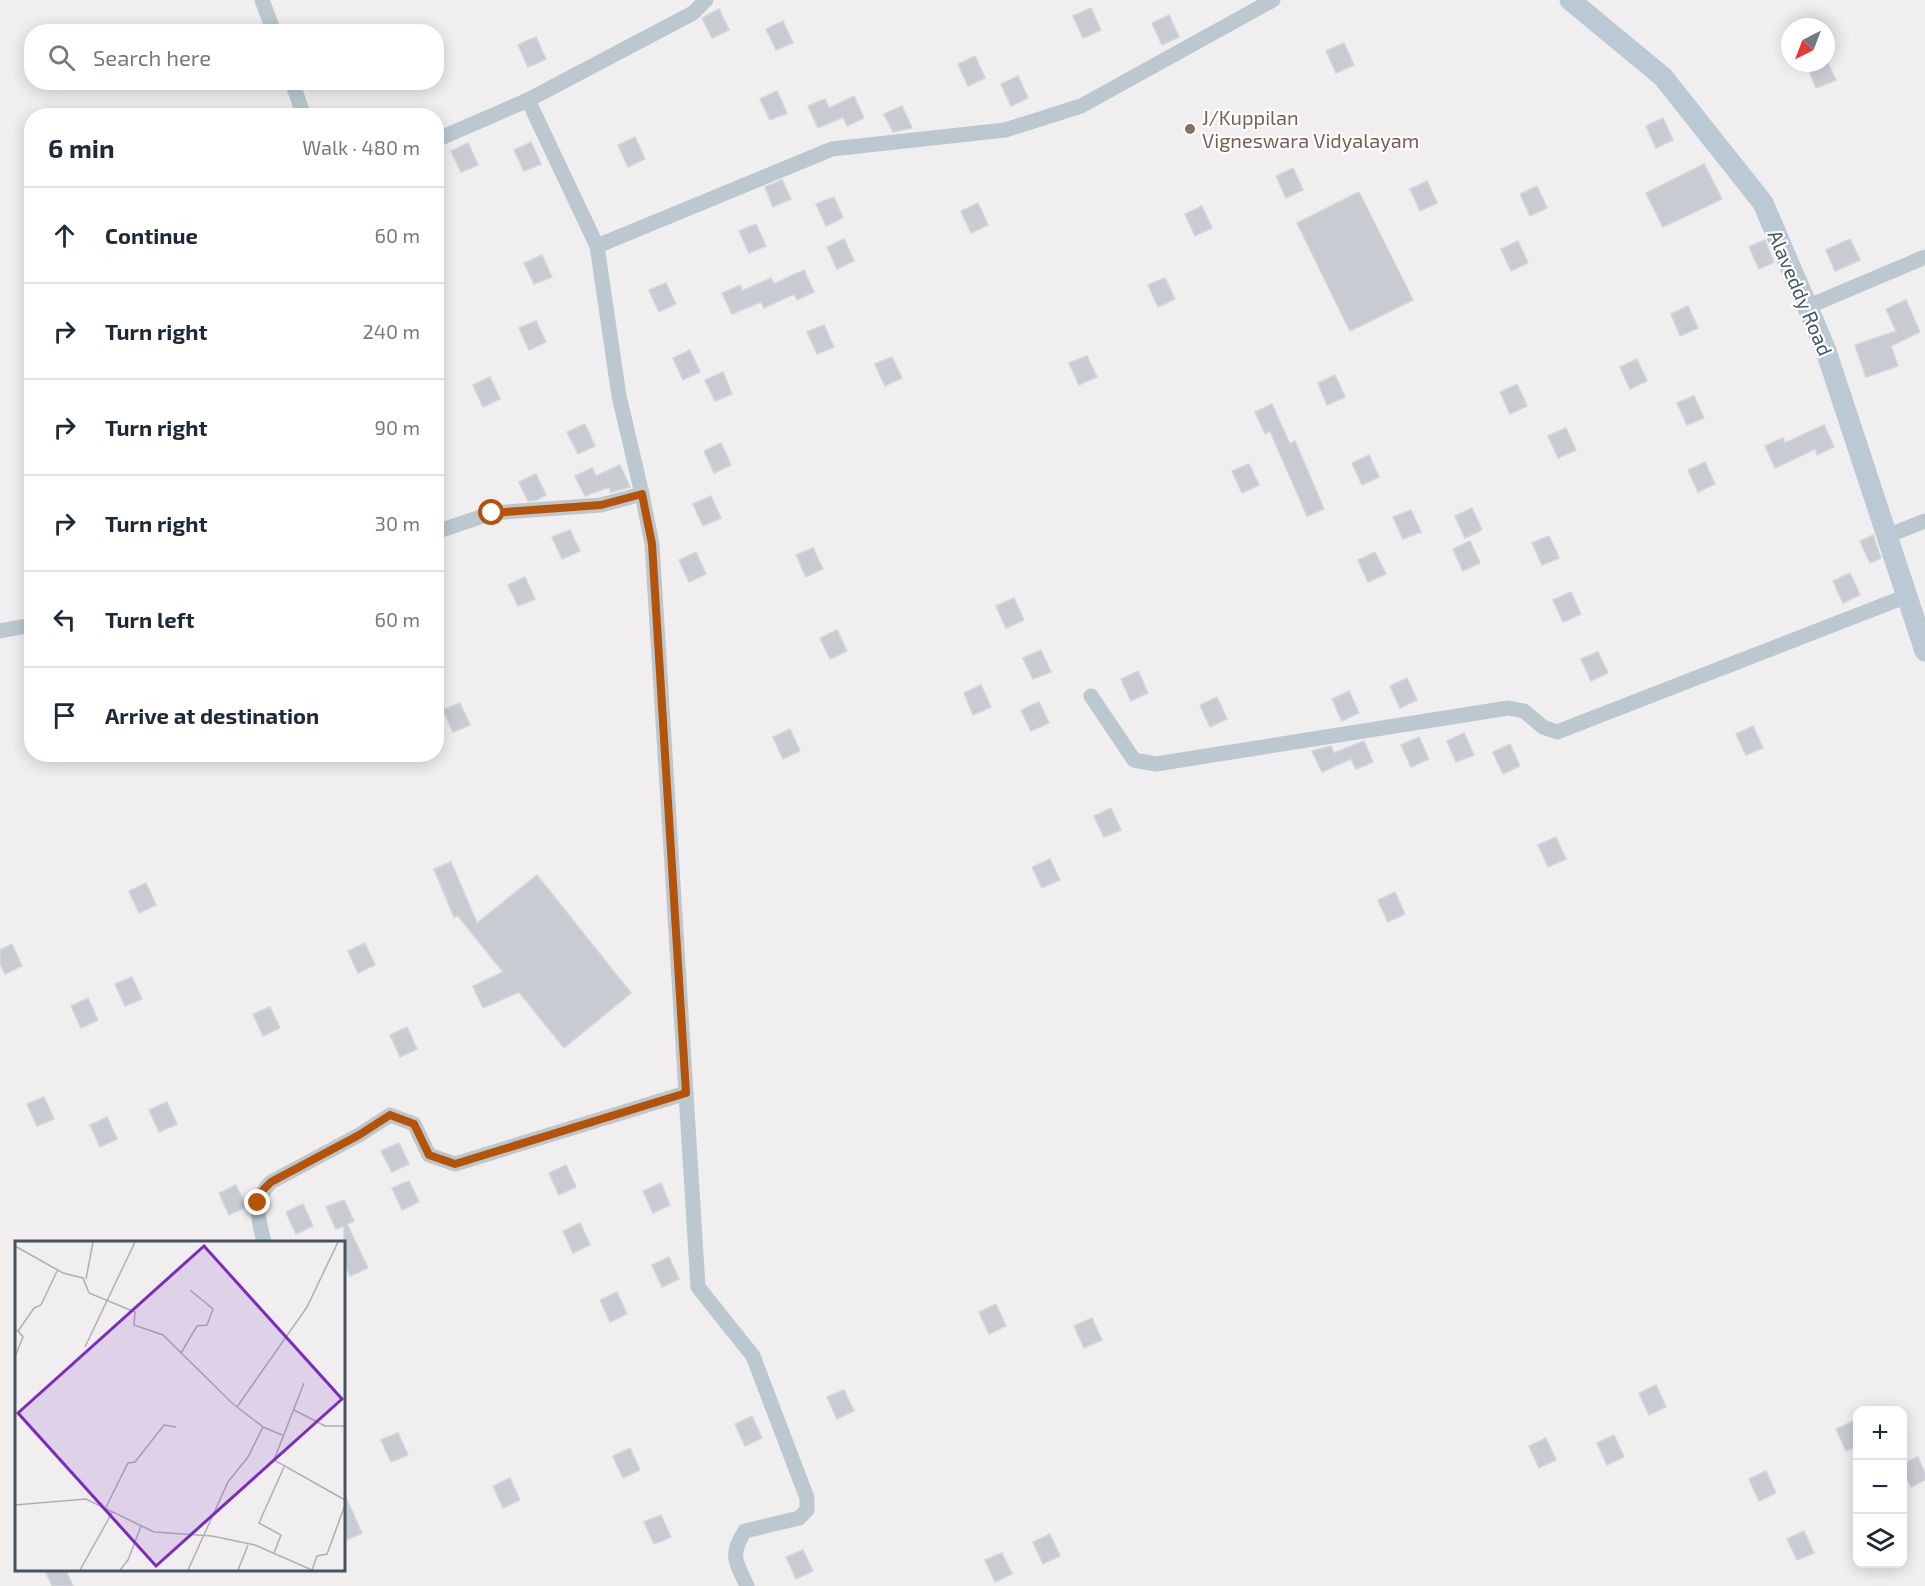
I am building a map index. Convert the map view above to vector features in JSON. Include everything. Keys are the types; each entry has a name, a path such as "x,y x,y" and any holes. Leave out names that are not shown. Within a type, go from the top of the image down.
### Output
{"street":[{"path":"262,0 271,24"},
{"path":"444,137 528,100 693,13 706,0"},
{"path":"597,246 832,149 1005,130 1081,106 1273,0"},
{"name":"Alaveddy Road","path":"1570,0 1663,77 1762,203 1825,348 1925,651"},
{"path":"295,90 301,108"},
{"path":"528,100 597,246 619,396 652,544 698,1287 753,1356 807,1498 807,1510 799,1518 745,1531 736,1544 736,1561 747,1586"},
{"path":"1807,307 1925,256"},
{"path":"444,528 492,513 601,505 642,494"},
{"path":"1887,536 1925,521"},
{"path":"1091,696 1134,760 1155,765 1508,708 1524,711 1543,726 1557,732 1907,596"},
{"path":"0,631 24,626"},
{"path":"264,1241 259,1224 258,1203 262,1191 271,1182 359,1135 390,1115 414,1124 429,1155 455,1164 686,1093"}],"building":[{"path":"1091,8 1101,30 1083,38 1073,16"},
{"path":"719,9 729,30 712,38 702,18"},
{"path":"1169,15 1179,37 1162,45 1152,23"},
{"path":"783,21 793,43 776,50 766,29"},
{"path":"536,37 546,59 528,67 518,45"},
{"path":"1344,43 1354,65 1336,73 1326,51"},
{"path":"975,56 985,78 968,86 958,64"},
{"path":"1810,72 1832,72 1836,80 1816,88"},
{"path":"1018,76 1028,98 1011,106 1001,84"},
{"path":"777,91 787,113 770,120 760,99"},
{"path":"854,96 864,118 847,126 843,117 818,128 808,106 825,99 829,108"},
{"path":"902,106 912,128 893,132 884,114"},
{"path":"1663,118 1673,140 1656,148 1646,126"},
{"path":"635,137 645,159 628,167 618,145"},
{"path":"531,142 541,164 524,171 514,150"},
{"path":"468,143 478,165 461,172 451,151"},
{"path":"1704,164 1722,199 1663,227 1646,193"},
{"path":"1293,168 1303,190 1286,198 1276,176"},
{"path":"782,180 791,199 773,207 765,187"},
{"path":"1427,181 1437,203 1420,211 1410,189"},
{"path":"1537,186 1547,208 1530,216 1520,194"},
{"path":"1359,192 1413,300 1350,331 1297,223"},
{"path":"834,197 843,218 826,226 816,204"},
{"path":"978,203 988,225 971,233 961,211"},
{"path":"1202,206 1212,228 1195,236 1185,214"},
{"path":"756,224 766,246 749,253 739,231"},
{"path":"844,239 854,261 837,269 827,247"},
{"path":"1850,239 1860,260 1835,271 1826,250"},
{"path":"1765,240 1774,262 1759,269 1749,247"},
{"path":"1518,241 1528,263 1511,271 1501,249"},
{"path":"542,255 552,277 534,284 524,263"},
{"path":"804,270 814,292 797,300 794,294 764,308 761,302 732,314 722,293 740,285 742,291 771,278 774,284"},
{"path":"1165,278 1175,299 1158,307 1148,285"},
{"path":"666,283 676,304 659,312 649,290"},
{"path":"1906,300 1920,332 1891,346 1898,366 1866,377 1855,345 1896,331 1886,309"},
{"path":"1688,306 1698,328 1680,336 1671,314"},
{"path":"536,321 546,342 529,350 519,328"},
{"path":"824,325 834,347 817,354 807,332"},
{"path":"690,350 700,372 683,380 673,358"},
{"path":"1087,356 1097,377 1079,385 1069,363"},
{"path":"892,357 902,378 885,386 875,364"},
{"path":"1637,359 1647,381 1630,389 1620,367"},
{"path":"723,372 732,394 715,401 705,380"},
{"path":"1335,375 1345,397 1327,405 1318,383"},
{"path":"490,377 500,399 483,407 473,385"},
{"path":"1517,384 1527,406 1510,414 1500,392"},
{"path":"1694,396 1704,418 1687,425 1677,403"},
{"path":"1272,404 1290,444 1295,441 1324,509 1307,516 1270,431 1265,434 1255,412"},
{"path":"585,424 595,446 578,454 567,432"},
{"path":"1824,425 1834,447 1817,455 1815,449 1775,468 1765,446 1783,438 1785,443"},
{"path":"1566,428 1576,450 1558,458 1548,436"},
{"path":"721,443 731,465 714,473 704,451"},
{"path":"1369,455 1379,477 1362,485 1352,463"},
{"path":"1705,462 1715,484 1698,492 1688,470"},
{"path":"1249,464 1259,485 1242,493 1232,471"},
{"path":"620,465 630,487 611,492 609,487 585,496 575,476 592,468 596,476"},
{"path":"536,474 546,495 537,500 528,501 519,482"},
{"path":"711,496 721,518 703,526 693,504"},
{"path":"1472,508 1482,530 1465,538 1455,516"},
{"path":"1411,510 1421,532 1403,539 1393,517"},
{"path":"570,530 580,551 562,559 552,537"},
{"path":"1873,535 1881,558 1870,563 1860,541"},
{"path":"1549,536 1559,558 1542,565 1532,543"},
{"path":"1470,541 1480,563 1463,571 1453,549"},
{"path":"813,548 823,569 806,577 796,555"},
{"path":"696,552 706,574 689,582 679,560"},
{"path":"1375,552 1386,574 1368,582 1358,560"},
{"path":"1850,573 1860,595 1843,603 1833,581"},
{"path":"525,577 535,599 518,606 508,585"},
{"path":"1571,592 1581,614 1563,622 1553,600"},
{"path":"1014,598 1024,620 1006,628 996,606"},
{"path":"837,630 847,651 830,659 820,638"},
{"path":"1041,650 1051,672 1033,679 1023,658"},
{"path":"1598,652 1608,673 1591,681 1581,659"},
{"path":"1138,671 1148,693 1131,701 1121,679"},
{"path":"1407,678 1417,700 1400,708 1390,686"},
{"path":"981,685 991,707 973,715 964,693"},
{"path":"1349,691 1359,713 1342,721 1332,699"},
{"path":"1217,697 1227,719 1210,727 1200,705"},
{"path":"1039,702 1049,723 1031,731 1021,710"},
{"path":"460,703 470,725 453,732 444,710"},
{"path":"1753,726 1763,748 1746,755 1736,734"},
{"path":"790,729 800,751 783,759 773,737"},
{"path":"1464,733 1474,755 1456,762 1447,741"},
{"path":"1419,737 1429,759 1411,767 1401,745"},
{"path":"1364,741 1373,762 1356,769 1351,759 1322,772 1312,751 1331,746 1334,753"},
{"path":"1510,744 1520,766 1503,774 1493,752"},
{"path":"1111,808 1121,830 1104,837 1094,816"},
{"path":"1556,837 1566,859 1548,867 1538,845"},
{"path":"1050,859 1060,880 1042,888 1032,867"},
{"path":"451,862 477,923 537,875 631,993 564,1048 519,992 483,1008 473,986 503,972 458,916 454,917 434,869"},
{"path":"146,883 156,905 139,913 129,891"},
{"path":"1395,892 1405,914 1388,922 1378,900"},
{"path":"365,943 375,965 358,973 348,951"},
{"path":"12,944 22,966 5,974 0,963 0,950"},
{"path":"132,977 142,999 125,1006 115,984"},
{"path":"88,998 98,1020 81,1028 71,1006"},
{"path":"270,1007 280,1028 263,1036 253,1014"},
{"path":"407,1027 417,1049 400,1057 390,1035"},
{"path":"44,1097 54,1119 37,1126 27,1104"},
{"path":"167,1102 177,1124 159,1132 149,1110"},
{"path":"107,1117 117,1139 100,1147 90,1125"},
{"path":"399,1143 409,1164 392,1172 381,1151"},
{"path":"566,1165 576,1187 559,1195 549,1173"},
{"path":"409,1181 419,1202 402,1210 392,1188"},
{"path":"661,1183 670,1205 653,1213 643,1191"},
{"path":"236,1185 246,1207 229,1215 219,1193"},
{"path":"344,1200 354,1221 347,1224 368,1268 350,1276 345,1264 344,1226 336,1229 326,1207"},
{"path":"303,1204 313,1226 296,1234 286,1212"},
{"path":"580,1223 590,1245 573,1253 563,1231"},
{"path":"669,1257 679,1279 662,1287 652,1265"},
{"path":"617,1292 627,1314 610,1322 600,1300"},
{"path":"996,1304 1006,1326 989,1334 979,1312"},
{"path":"1092,1318 1102,1340 1084,1348 1074,1326"},
{"path":"1656,1385 1666,1407 1649,1415 1639,1393"},
{"path":"844,1390 854,1411 837,1419 827,1397"},
{"path":"752,1416 762,1438 745,1446 735,1424"},
{"path":"1853,1421 1853,1448 1846,1451 1836,1429"},
{"path":"398,1433 408,1455 391,1462 381,1440"},
{"path":"1614,1435 1624,1457 1607,1465 1597,1443"},
{"path":"1546,1438 1556,1460 1539,1468 1529,1446"},
{"path":"630,1448 640,1470 623,1478 613,1456"},
{"path":"1918,1457 1925,1473 1925,1480 1911,1487 1907,1479 1907,1462"},
{"path":"1766,1471 1776,1493 1759,1501 1749,1479"},
{"path":"510,1478 520,1500 503,1508 493,1486"},
{"path":"345,1495 362,1533 345,1541"},
{"path":"661,1515 671,1537 654,1544 644,1522"},
{"path":"1804,1531 1814,1553 1797,1560 1787,1539"},
{"path":"1050,1534 1060,1556 1043,1564 1033,1542"},
{"path":"803,1550 813,1571 796,1579 786,1557"},
{"path":"1002,1553 1012,1574 995,1582 985,1560"},
{"path":"66,1571 73,1586 52,1586 46,1573"}],"place":[{"name":"J/Kuppilan Vigneswara Vidyalayam","path":"1190,129"}],"route":[{"path":"258,1203 262,1191 271,1182 359,1135 390,1115 414,1124 429,1155 455,1164 686,1093 652,544 642,494 601,505 492,513"}]}
